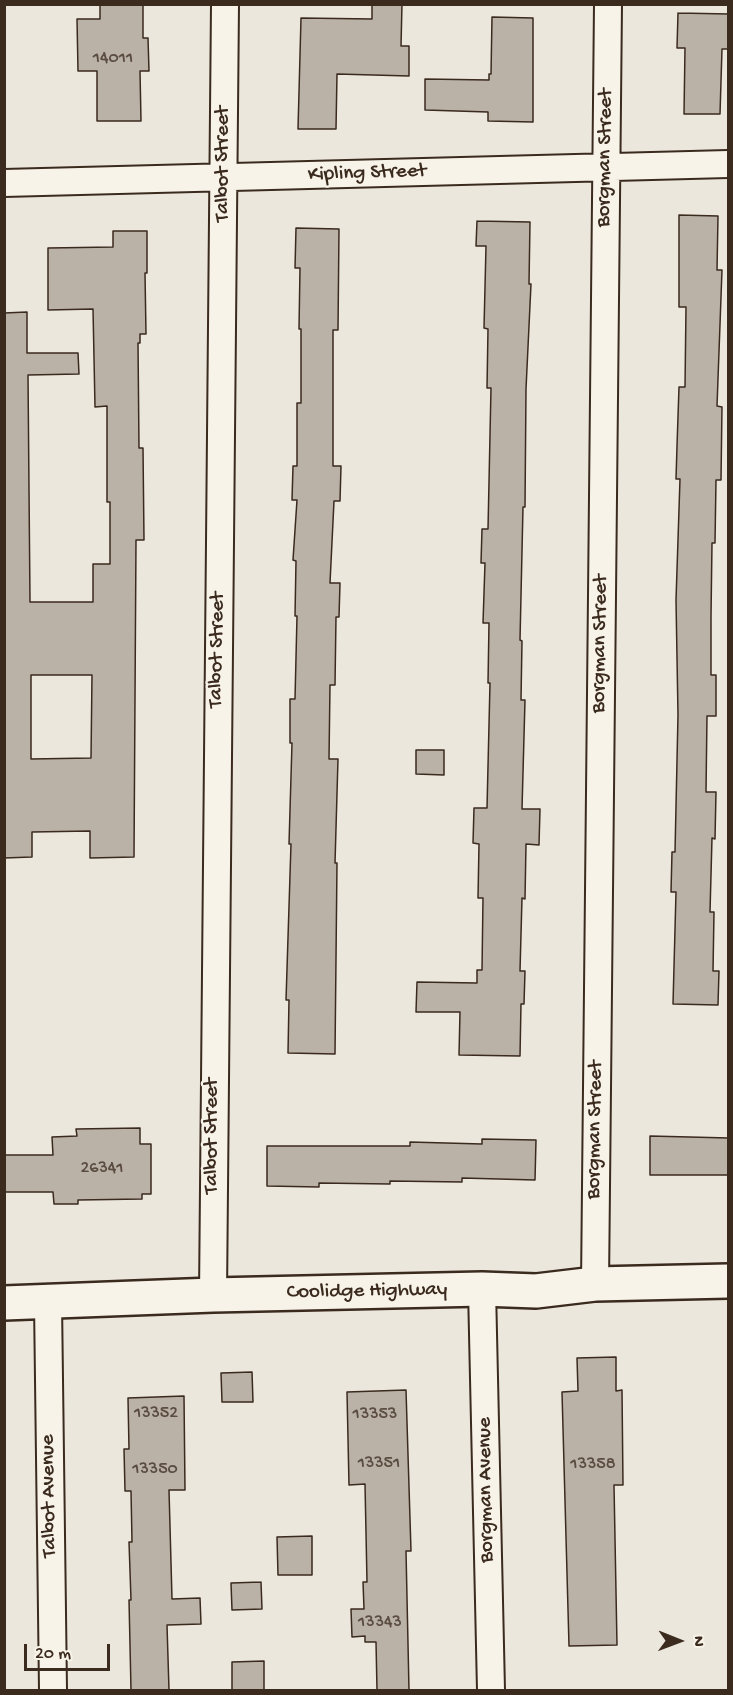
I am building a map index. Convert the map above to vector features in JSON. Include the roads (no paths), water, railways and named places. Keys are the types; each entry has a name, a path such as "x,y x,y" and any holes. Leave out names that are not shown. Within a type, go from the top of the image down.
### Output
{"main road":[{"name":"Coolidge Highway","path":"4,1303 213,1295 482,1289 536,1291 595,1284 729,1281"}],"street":[{"name":"Talbot Street","path":"213,1295 225,4"},
{"name":"Borgman Street","path":"595,1284 608,4"},
{"name":"Kipling Street","path":"4,183 729,164"},
{"name":"Borgman Avenue","path":"482,1289 491,1690"},
{"name":"Talbot Avenue","path":"48,1302 53,1690"}]}
